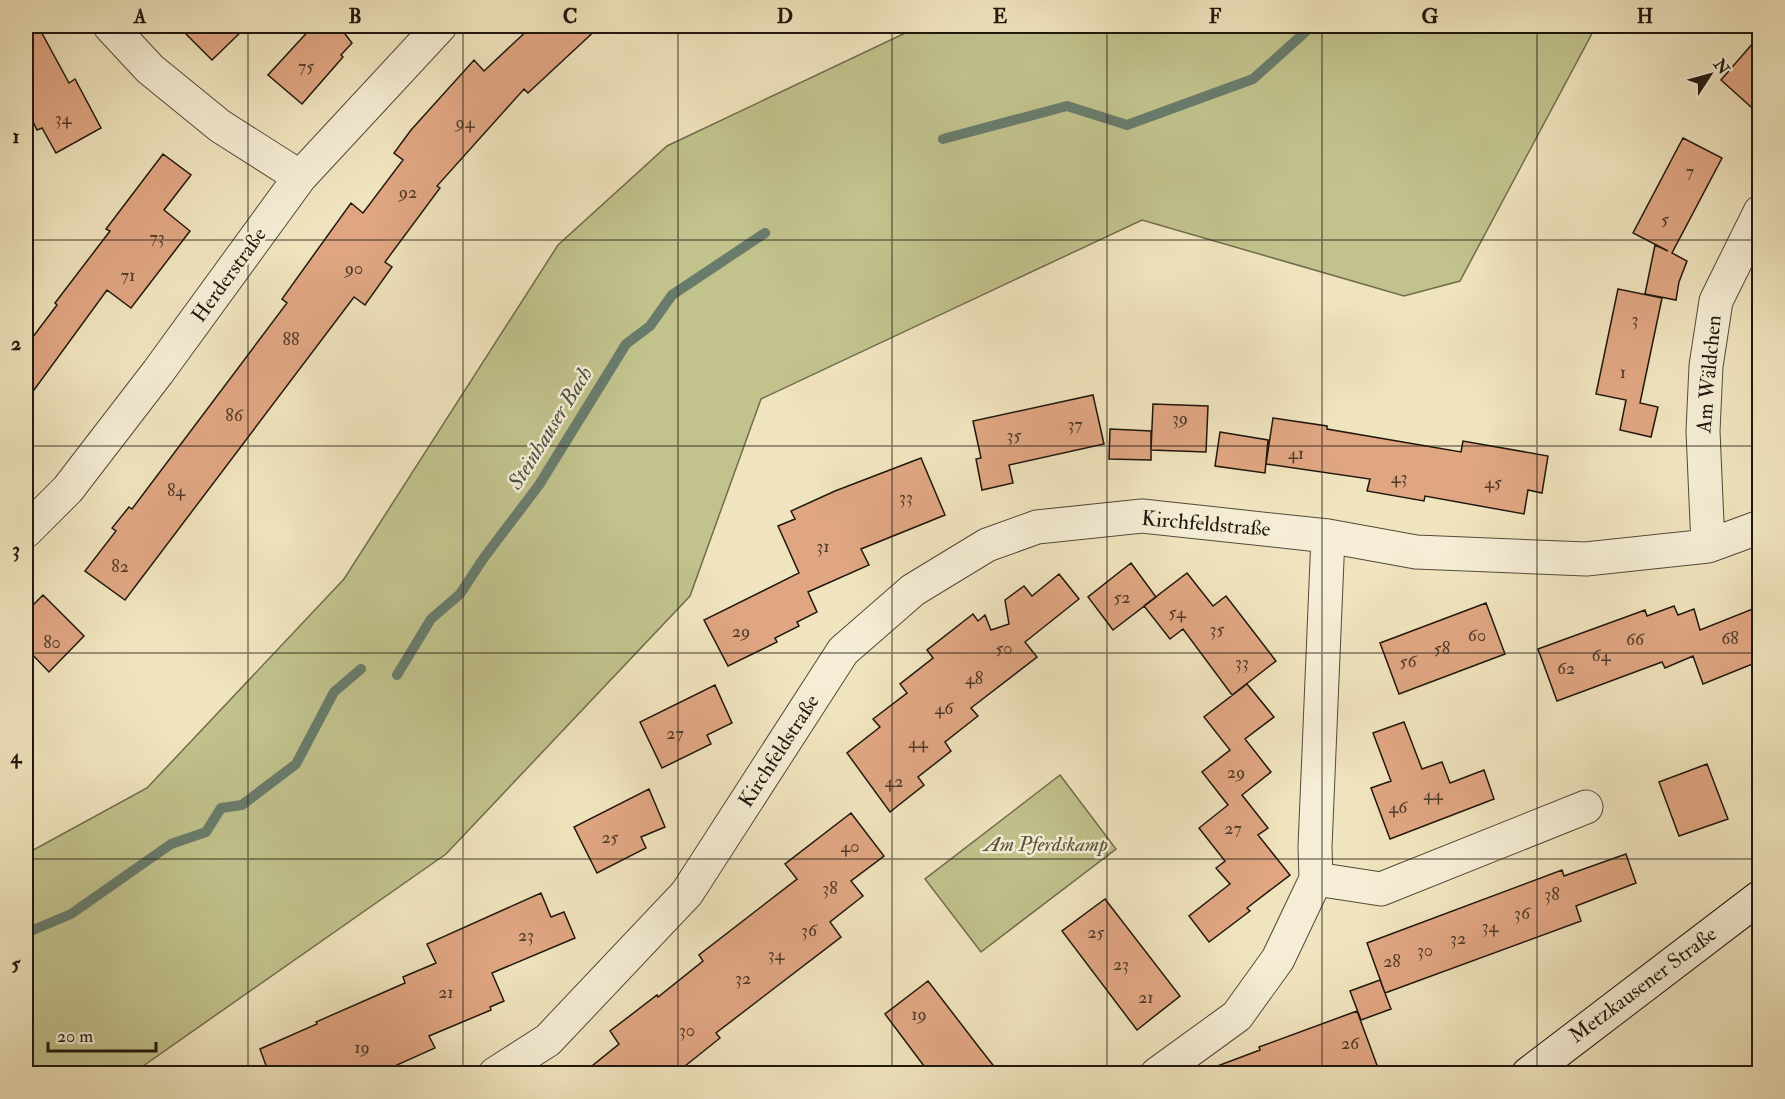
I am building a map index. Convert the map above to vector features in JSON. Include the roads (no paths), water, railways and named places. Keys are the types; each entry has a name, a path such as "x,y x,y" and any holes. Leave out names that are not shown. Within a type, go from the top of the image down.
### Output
{"street":[{"path":"110,26 150,69 220,126 300,177"},
{"name":"Herderstraße","path":"26,531 68,489 158,372 300,177 440,26"},
{"name":"Am Wäldchen","path":"1708,546 1703,432 1706,366 1716,301 1760,212"},
{"name":"Kirchfeldstraße","path":"495,1074 548,1040 687,893 843,651 913,591 987,545 1036,527 1142,516 1328,536 1416,552 1586,559 1708,546 1760,527"},
{"path":"1157,1074 1237,1016 1278,959 1316,879 1315,847 1328,536"},
{"path":"1316,879 1381,889 1586,807"},
{"name":"Metzkausener Straße","path":"1528,1074 1760,897"}],"waterway":[{"name":"Steinhauser Bach","path":"943,139 1067,106 1127,125 1253,79 1312,26 1323,26"},
{"name":"Steinhauser Bach","path":"397,675 431,619 460,594 483,559 539,485 626,344 650,326 672,295 765,233"},
{"name":"Steinhauser Bach","path":"26,933 71,914 171,844 206,832 221,808 242,805 296,764 334,692 361,669"}],"park label":[{"name":"Am Pferdskamp","path":"1046,844"}]}
